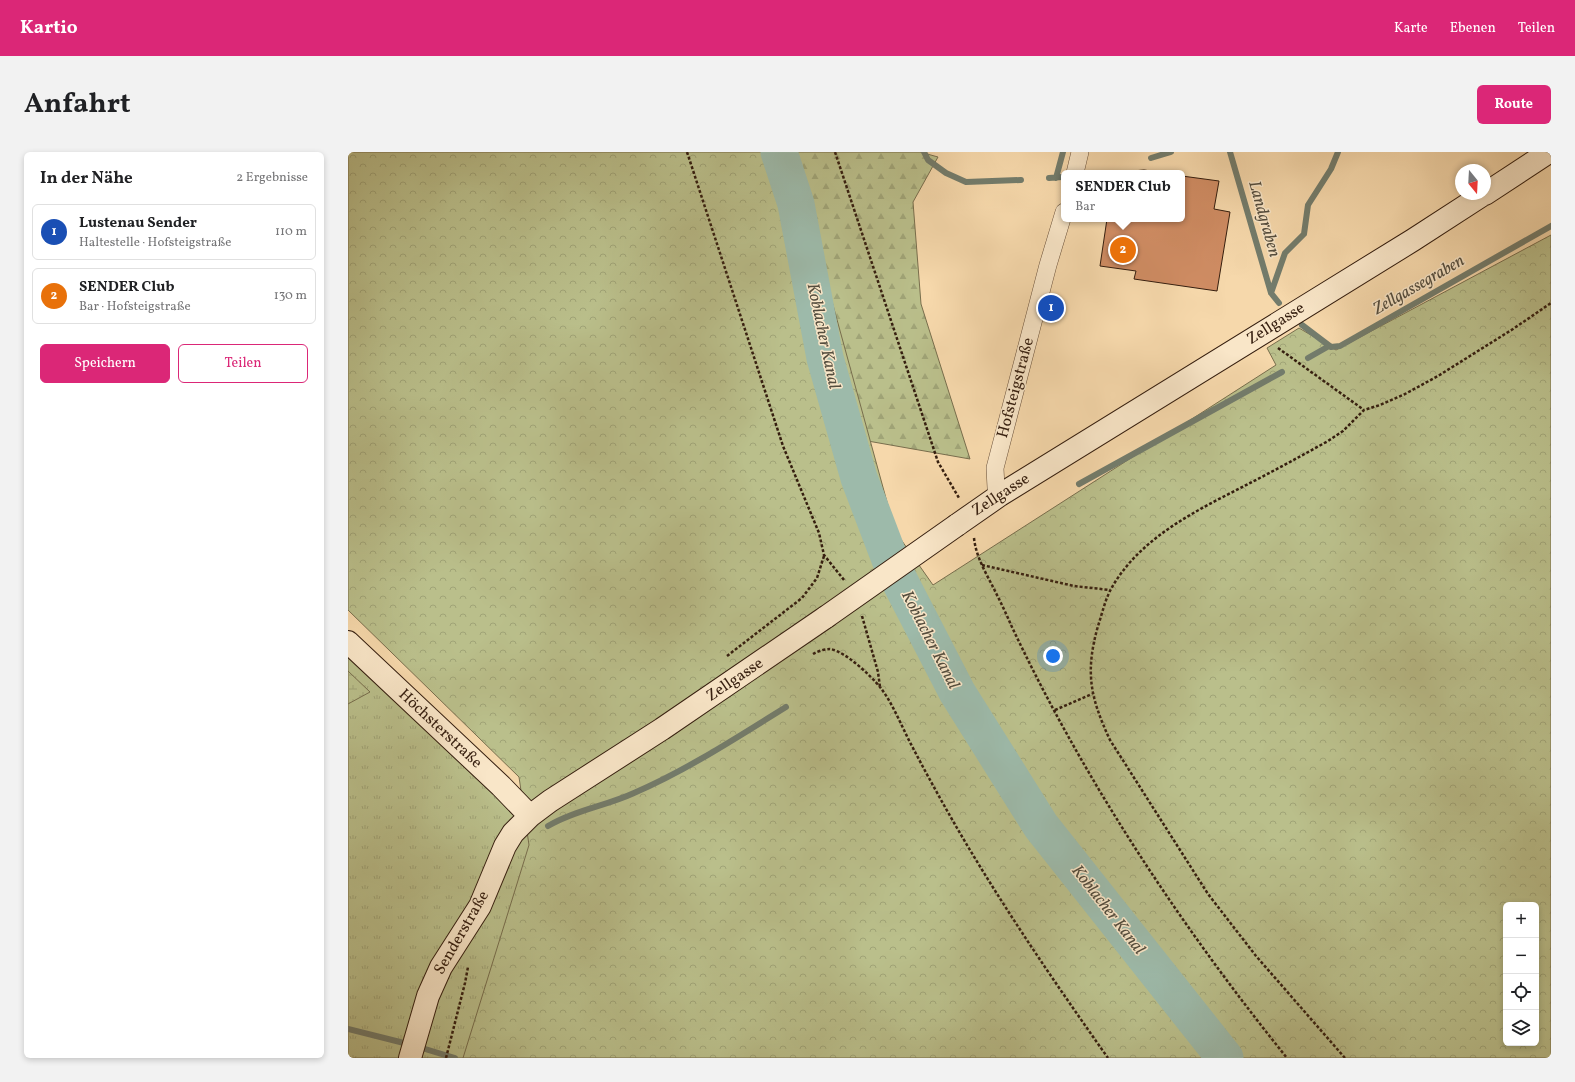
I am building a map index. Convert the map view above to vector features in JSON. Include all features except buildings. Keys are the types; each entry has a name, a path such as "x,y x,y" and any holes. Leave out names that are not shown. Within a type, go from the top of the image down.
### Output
{"main road":[{"name":"Zellgasse","path":"1491,190 1549,152"},
{"name":"Zellgasse","path":"530,816 550,801 668,724 826,617 1000,495 1414,240 1476,200"},
{"name":"Höchsterstraße","path":"348,642 530,816"},
{"name":"Senderstraße","path":"410,1058 417,1029 430,990 458,940 480,906 506,846 513,834 530,816"}],"street":[{"path":"1076,170 1080,152"},
{"name":"Hofsteigstraße","path":"1000,495 996,488 995,468 1048,265 1061,222"}],"path":[{"path":"687,152 784,446 819,533 824,555 817,578 802,598 724,659"},
{"path":"835,152 938,462 962,521 972,526 975,546 982,565 1024,652 1102,796 1171,901 1249,1011 1287,1058"},
{"path":"1345,1058 1256,956 1208,894 1110,740 1098,714 1092,694 1092,648 1110,590 1134,558 1152,541 1208,505 1328,441 1343,432 1364,410 1399,397 1431,379 1513,329 1551,303"},
{"path":"1260,334 1364,410"},
{"path":"982,565 1074,586 1110,590"},
{"path":"811,655 817,651 829,649 839,652 856,664 880,687 892,705 913,748 957,828 1009,913 1060,990 1108,1058"},
{"path":"1055,710 1092,694"},
{"path":"446,1058 465,983 470,954 458,940"}],"green space":[{"path":"348,152 791,152 895,531 933,585 1276,365 1267,348 1299,328 1336,350 1551,235 1551,1058 463,1058 529,845 519,777 348,610"},
{"path":"786,152 920,152 938,157 913,202 921,304 970,459 862,440"},
{"path":"348,653 533,825 589,1058 348,1058"},
{"path":"348,671 370,692 348,704"}],"waterway":[{"name":"Koblacher Kanal","path":"779,152 796,204 825,358 859,478 894,570 957,692 1041,826 1225,1058"},
{"name":"Landgraben","path":"924,152 928,160 946,173 966,182 1021,180"},
{"path":"1056,178 1063,152"},
{"name":"Landgraben","path":"1151,158 1171,152"},
{"name":"Landgraben","path":"1230,152 1271,293 1279,303"},
{"path":"1271,293 1285,253 1304,234 1308,205 1331,169 1338,152"},
{"path":"1049,178 1061,177"},
{"name":"Zellgassegraben","path":"1302,325 1331,347 1340,346 1551,226"},
{"path":"1308,358 1329,346"},
{"path":"1079,484 1282,372"},
{"path":"548,826 569,816 623,797 654,784 711,753 786,707"},
{"path":"348,1029 412,1045 455,1058"}],"place":[{"name":"SENDER Club","path":"1123,250"},
{"name":"Lustenau Sender","path":"1051,308"}]}
